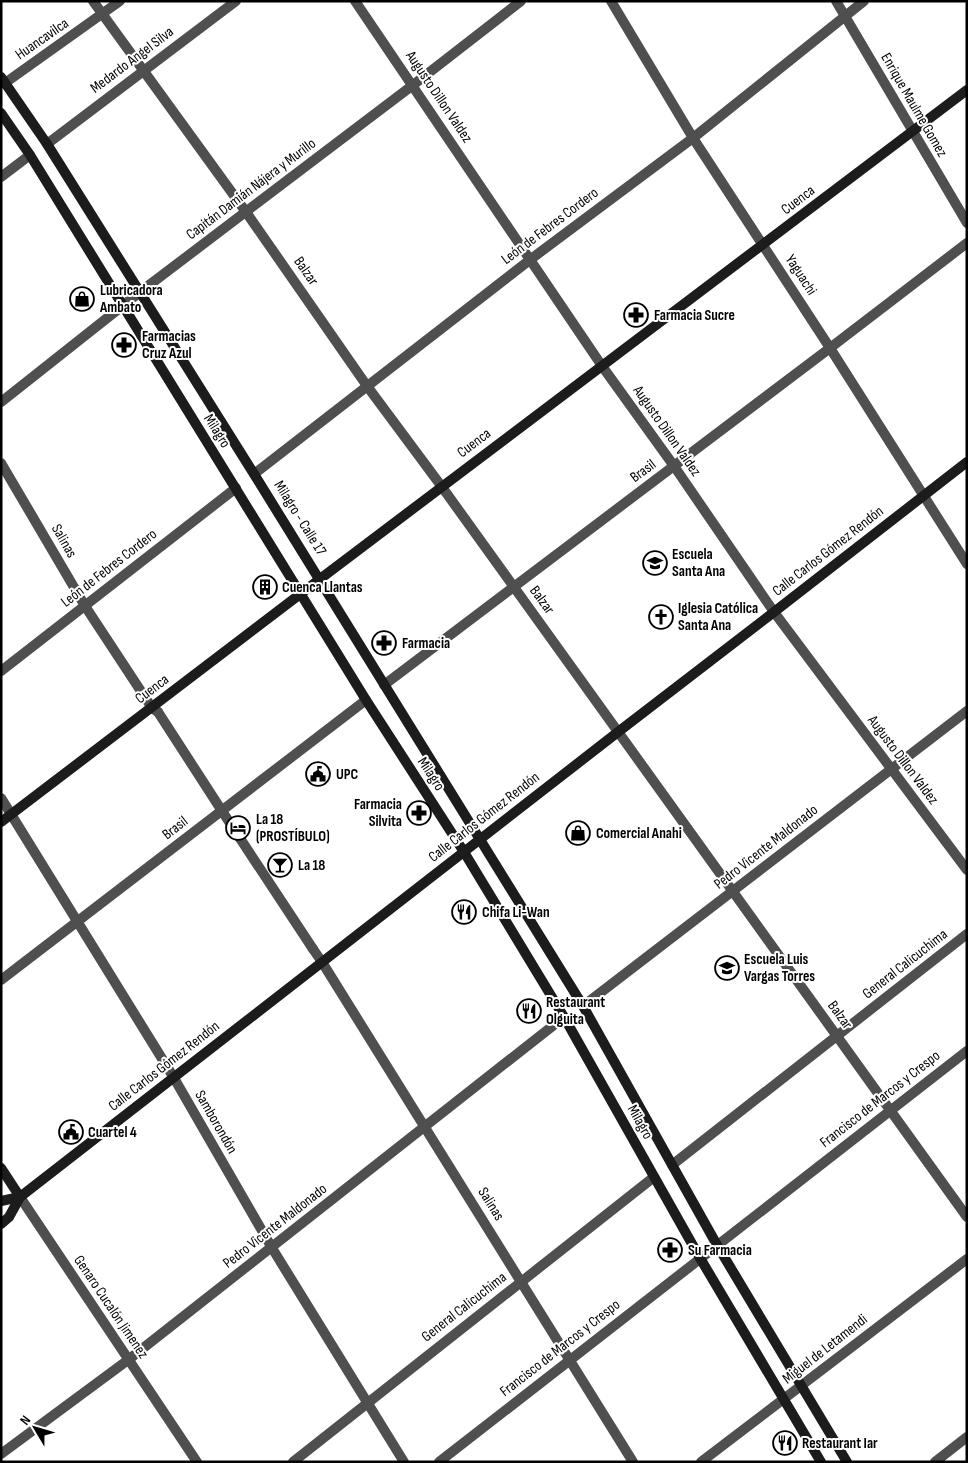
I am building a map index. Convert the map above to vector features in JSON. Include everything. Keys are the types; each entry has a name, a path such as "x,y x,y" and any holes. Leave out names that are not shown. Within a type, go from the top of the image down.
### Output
{"main road":[{"name":"Milagro","path":"3,80 47,144 254,474"},
{"name":"Cuenca","path":"1,822 155,710 320,579 967,90"},
{"name":"Milagro","path":"1,112 30,155 366,700 464,852 564,1017 700,1258 820,1462"},
{"name":"Calle Carlos Gómez Rendón","path":"1,1224 9,1217 20,1197 967,462"},
{"name":"Milagro - Calle 17","path":"254,474 320,579"},
{"name":"Milagro","path":"320,579 583,1006 716,1245 847,1462"},
{"name":"Genaro Cucalón Jimenez","path":"1,1168 20,1197"},
{"name":"Calle Carlos Gómez Rendón","path":"1,1201 20,1197"}],"street":[{"name":"Balzar","path":"93,1 246,212 367,386 442,487 967,1217"},
{"name":"Huancavilca","path":"3,80 102,15 120,1"},
{"name":"Medardo Angel Silva","path":"47,144 236,1"},
{"name":"Augusto Dillon Valdez","path":"355,1 602,366 674,466 774,612 967,870"},
{"name":"Capitán Damián Nájera y Murillo","path":"1,402 140,292 521,1"},
{"name":"Yaguachi","path":"611,1 693,138 830,348 922,496 967,564"},
{"name":"Enrique Maulme Gomez","path":"836,1 967,223"},
{"name":"León de Febres Cordero","path":"254,474 531,259 693,138 864,1"},
{"path":"1,177 30,155"},
{"name":"Brasil","path":"384,685 967,243"},
{"name":"Salinas","path":"1,463 85,606 314,949 633,1462"},
{"name":"León de Febres Cordero","path":"1,672 236,488"},
{"name":"Brasil","path":"1,980 366,700"},
{"name":"Pedro Vicente Maldonado","path":"583,1006 967,711"},
{"name":"Samborondón","path":"1,798 174,1078 272,1248 404,1462"},
{"name":"General Calicuchima","path":"672,1165 967,934"},
{"name":"Pedro Vicente Maldonado","path":"1,1454 128,1360 564,1017"},
{"name":"Francisco de Marcos y Crespo","path":"439,1462 967,1051"},
{"name":"General Calicuchima","path":"293,1462 654,1177"},
{"name":"Genaro Cucalón Jimenez","path":"20,1197 196,1462"},
{"name":"Miguel de Letamendi","path":"702,1462 967,1259"},
{"path":"935,1462 967,1437"}],"place":[{"name":"Lubricadora Ambato","path":"82,299"},
{"name":"Farmacia Sucre","path":"636,315"},
{"name":"Farmacias Cruz Azul","path":"124,345"},
{"name":"Escuela Santa Ana","path":"655,563"},
{"name":"Cuenca Llantas","path":"265,587"},
{"name":"Iglesia Católica Santa Ana","path":"661,617"},
{"name":"Farmacia","path":"384,643"},
{"name":"UPC","path":"318,774"},
{"name":"Farmacia Silvita","path":"419,813"},
{"name":"La 18 (PROSTÍBULO)","path":"238,828"},
{"name":"Comercial Anahi","path":"578,833"},
{"name":"La 18","path":"280,865"},
{"name":"Chifa Li-Wan","path":"464,912"},
{"name":"Escuela Luis Vargas Torres","path":"727,968"},
{"name":"Restaurant Olguita","path":"529,1011"},
{"name":"Cuartel 4","path":"71,1132"},
{"name":"Su Farmacia","path":"670,1250"},
{"name":"Restaurant Iar","path":"785,1443"}]}
